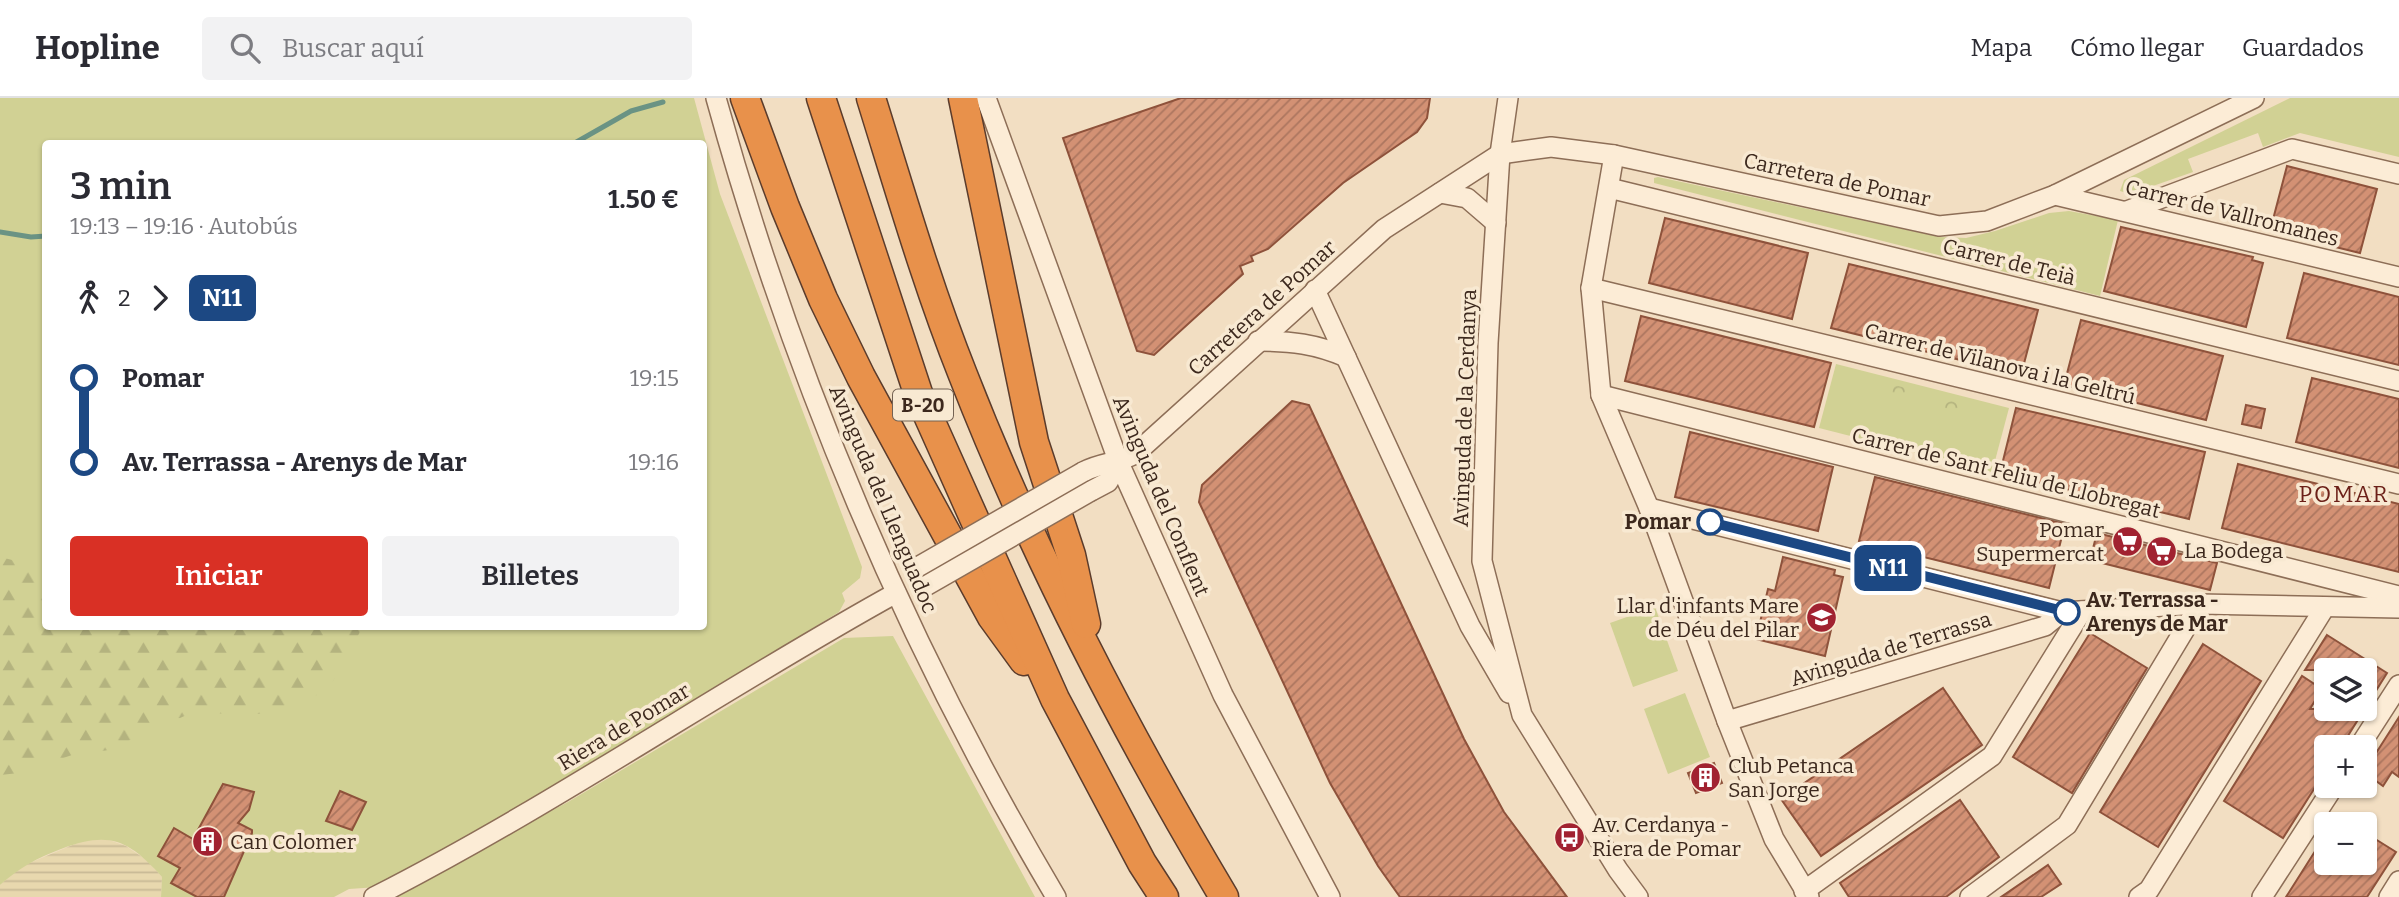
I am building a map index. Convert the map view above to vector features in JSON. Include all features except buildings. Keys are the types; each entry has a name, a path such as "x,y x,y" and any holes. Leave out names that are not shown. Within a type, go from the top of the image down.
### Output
{"highway":[{"path":"745,98 799,241 861,377 992,617 1055,699"},
{"name":"B-20","path":"821,98 918,393 1055,699 1142,863 1164,897"},
{"name":"B-20","path":"871,98 941,319 964,378 1096,672 1224,897"},
{"path":"963,98 1034,442 1071,555 1096,672"}],"street":[{"name":"Avinguda del Llenguadoc","path":"716,98 744,195 814,400 895,592 1004,810 1056,897"},
{"name":"Avinguda del Conflent","path":"986,98 1119,463 1223,695 1330,897"},
{"name":"Avinguda de la Cerdanya","path":"1508,98 1500,154 1488,343 1482,561 1522,715"},
{"name":"Carretera de Pomar","path":"895,592 916,568 1099,463 1119,463 1135,454 1384,229 1500,154 1551,147 1614,155 1939,226 1987,221 2055,195 2254,98"},
{"path":"2127,211 2292,149 2399,174"},
{"path":"1614,155 1591,288 1601,395 1649,508 1727,721 1774,839 1806,894 1992,756 2082,611"},
{"name":"Carrer de Teià","path":"1609,188 2399,381"},
{"path":"1440,193 1467,198 1496,223"},
{"name":"Carrer de Vallromanes","path":"2055,195 2399,277"},
{"name":"Carrer de Vilanova i la Geltrú","path":"1591,288 2399,484"},
{"name":"Avinguda de la Cerdanya","path":"1315,290 1470,626 1618,870 1638,897"},
{"path":"1258,341 1295,341 1323,347 1346,357"},
{"name":"Carrer de Sant Feliu de Llobregat","path":"1601,395 2399,596"},
{"name":"Carretera de Pomar","path":"895,592 925,587 1108,482 1119,463"},
{"path":"1649,508 2062,612"},
{"name":"Riera de Pomar","path":"374,897 448,859 895,592"},
{"path":"1970,897 2067,825 2200,604"},
{"name":"Avinguda de Terrassa","path":"1727,721 2045,626 2062,612 2200,604 2399,608"},
{"path":"2139,897 2148,890 2325,607"},
{"path":"2367,735 2399,685"},
{"path":"2262,897 2326,798"},
{"path":"2389,897 2399,881"}],"shaded area":[{"path":"101,837 126,846 148,861 162,877 161,897 0,897 0,885 20,867 89,838"}],"green space":[{"path":"0,98 694,98 705,140 42,140 42,630 707,630 707,146 720,194 862,567 860,578 842,593 845,601 839,612 565,782 378,887 349,889 334,897 161,897 162,877 150,864 128,847 105,840 78,843 52,852 21,869 0,885"},
{"path":"2290,98 2399,98 2399,157 2300,133 2263,147 2258,133 2188,159 2193,172 2130,194 2120,191 2124,180"},
{"path":"1654,178 1940,237 1966,238 2049,213 2069,211 2118,220 2100,296 1654,183"},
{"path":"1836,364 2009,408 1992,472 1819,428"},
{"path":"1880,381 1906,388 1902,404 1876,397"},
{"path":"1934,396 1964,404 1960,417 1930,410"},
{"path":"0,557 42,567 42,630 361,630 333,681 306,704 258,714 232,716 200,709 180,718 164,719 143,734 109,750 72,755 19,773 0,775"},
{"path":"1655,607 1678,671 1633,687 1610,623"},
{"path":"893,636 1035,897 389,897 568,802 844,638"},
{"path":"1685,693 1710,757 1668,774 1644,709"}],"waterway":[{"path":"580,140 631,111 663,102"},
{"path":"0,232 42,236"}],"bus line":[{"name":"N11","path":"1710,522 2067,612"}],"place":[{"name":"Pomar","path":"1710,522"},
{"name":"Pomar Supermercat","path":"2127,542"},
{"name":"La Bodega","path":"2161,551"},
{"name":"Av. Terrassa - Arenys de Mar","path":"2067,612"},
{"name":"Llar d'infants Mare de Déu del Pilar","path":"1822,618"},
{"name":"Club Petanca San Jorge","path":"1705,778"},
{"name":"Av. Cerdanya - Riera de Pomar","path":"1569,837"},
{"name":"Can Colomer","path":"207,842"}],"district":[{"name":"POMAR","path":"2344,494"}]}
